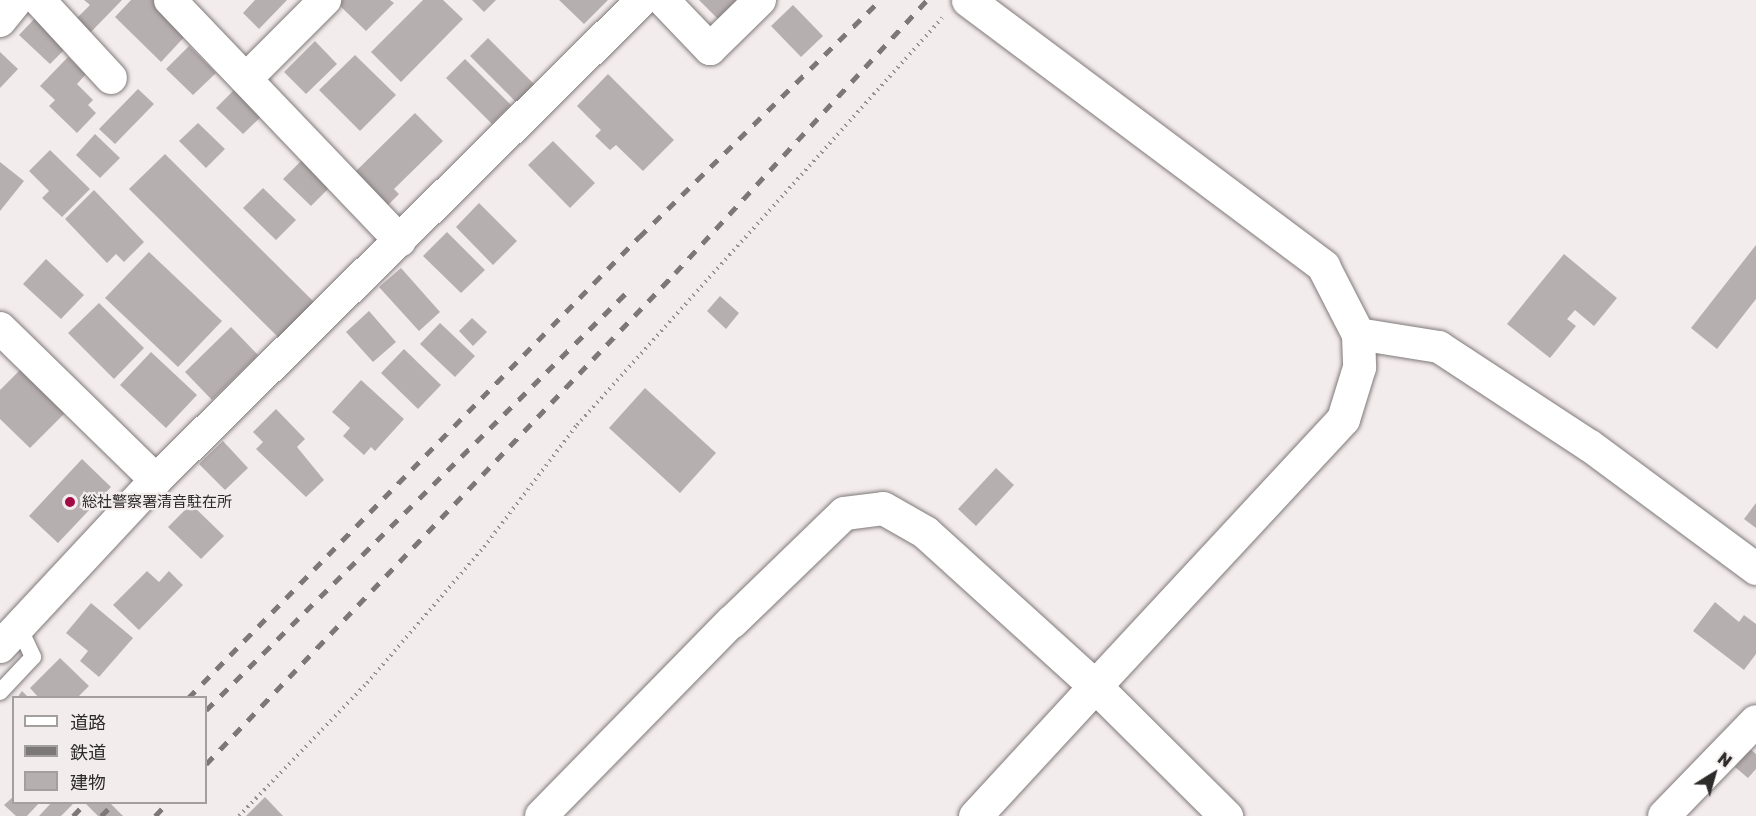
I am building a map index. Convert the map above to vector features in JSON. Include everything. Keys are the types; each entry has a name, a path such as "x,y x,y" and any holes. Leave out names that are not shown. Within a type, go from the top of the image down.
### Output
{"street":[{"path":"0,21 17,0"},
{"path":"39,0 111,78"},
{"path":"170,0 400,241"},
{"path":"246,80 325,0"},
{"path":"9,637 156,480 642,0"},
{"path":"663,0 710,49 760,0"},
{"path":"960,4 1323,266 1358,334 1359,367 1343,419 975,816"},
{"path":"0,328 156,480"},
{"path":"1358,334 1425,341 1447,352 1590,446 1756,569"},
{"path":"541,816 731,622 844,513 883,508 925,532 1095,686 1226,816"},
{"path":"1664,816 1756,721"}],"lane":[{"path":"0,692 33,657 9,637"}],"path":[{"path":"239,816 367,683 484,547 577,425 960,4"}],"building":[{"path":"84,0 122,0 88,35 74,21 90,5"},
{"path":"131,0 154,0 188,33 161,62 115,17"},
{"path":"255,0 287,0 259,29 243,13"},
{"path":"342,0 390,0 394,3 366,31 338,4"},
{"path":"423,0 443,0 463,19 401,82 371,52"},
{"path":"472,0 496,0 484,12"},
{"path":"559,0 608,0 584,24"},
{"path":"699,0 745,0 722,23"},
{"path":"793,5 823,36 801,57 771,26"},
{"path":"39,14 70,44 50,64 19,35"},
{"path":"488,38 536,86 518,104 470,56"},
{"path":"315,41 337,64 306,94 284,72"},
{"path":"189,46 216,73 193,95 166,69"},
{"path":"0,52 18,69 0,88"},
{"path":"355,55 396,95 360,131 319,90"},
{"path":"68,57 86,74 77,84 93,100 88,105 96,113 77,133 49,106 55,100 40,86"},
{"path":"465,59 511,105 492,124 446,78"},
{"path":"608,74 674,140 643,171 616,145 610,150 595,136 601,130 577,106"},
{"path":"239,85 266,112 243,134 216,108"},
{"path":"138,89 154,104 115,144 99,129"},
{"path":"415,113 443,141 394,189 399,194 384,209 351,176"},
{"path":"198,123 225,149 206,168 179,141"},
{"path":"95,134 120,158 100,178 76,155"},
{"path":"553,141 595,183 570,208 528,165"},
{"path":"50,150 90,189 62,217 42,198 49,191 29,171"},
{"path":"165,154 314,302 279,338 129,189"},
{"path":"305,157 333,184 311,206 283,179"},
{"path":"0,162 24,181 0,211"},
{"path":"263,188 296,220 276,240 243,208"},
{"path":"94,190 144,242 124,262 116,254 107,263 65,219"},
{"path":"479,203 517,241 493,265 456,227"},
{"path":"447,232 485,270 461,293 423,256"},
{"path":"1756,245 1756,299 1717,349 1691,328"},
{"path":"149,252 222,321 178,367 105,298"},
{"path":"1564,254 1617,298 1594,326 1575,310 1567,319 1576,326 1550,358 1507,324"},
{"path":"46,259 84,295 61,319 23,284"},
{"path":"401,268 440,312 419,331 379,287"},
{"path":"720,296 739,313 726,329 707,311"},
{"path":"99,303 144,348 114,379 68,333"},
{"path":"369,311 396,342 373,362 346,332"},
{"path":"472,318 487,332 473,346 459,331"},
{"path":"440,323 475,356 455,377 420,344"},
{"path":"231,327 258,355 212,400 185,372"},
{"path":"404,349 441,385 418,409 381,373"},
{"path":"151,352 197,395 166,428 120,385"},
{"path":"21,369 65,413 30,448 0,419 0,390"},
{"path":"361,380 404,419 375,451 371,447 364,455 343,436 350,428 332,412"},
{"path":"645,388 716,453 680,493 609,428"},
{"path":"276,409 305,439 297,447 324,480 306,497 256,449 263,442 253,432"},
{"path":"223,441 248,468 225,490 199,464"},
{"name":"総社警察署清音駐在所","path":"82,459 111,487 58,543 29,516"},
{"path":"996,468 1014,485 976,526 958,509"},
{"path":"1756,503 1756,528 1744,519"},
{"path":"191,504 224,536 201,559 168,527"},
{"path":"147,571 159,582 169,571 183,585 139,630 113,605"},
{"path":"1715,602 1739,622 1744,615 1756,624 1756,654 1744,670 1693,631"},
{"path":"91,603 133,638 99,677 80,661 88,651 66,633"},
{"path":"60,658 89,686 79,696 37,696 30,688"},
{"path":"1750,749 1756,754 1756,769 1748,778 1735,767"},
{"path":"265,797 283,816 246,816"},
{"path":"12,798 12,804 38,804 27,816 16,816 4,805"},
{"path":"50,804 73,804 61,816 39,816"},
{"path":"86,804 111,804 123,816 98,816"}],"railway":[{"path":"190,696 639,237 880,0"},
{"path":"207,763 675,273 927,0"},
{"path":"207,709 632,287"},
{"path":"73,816 84,804"},
{"path":"101,816 113,804"},
{"path":"155,816 166,804"}],"place":[{"name":"総社警察署清音駐在所","path":"70,502"}]}
